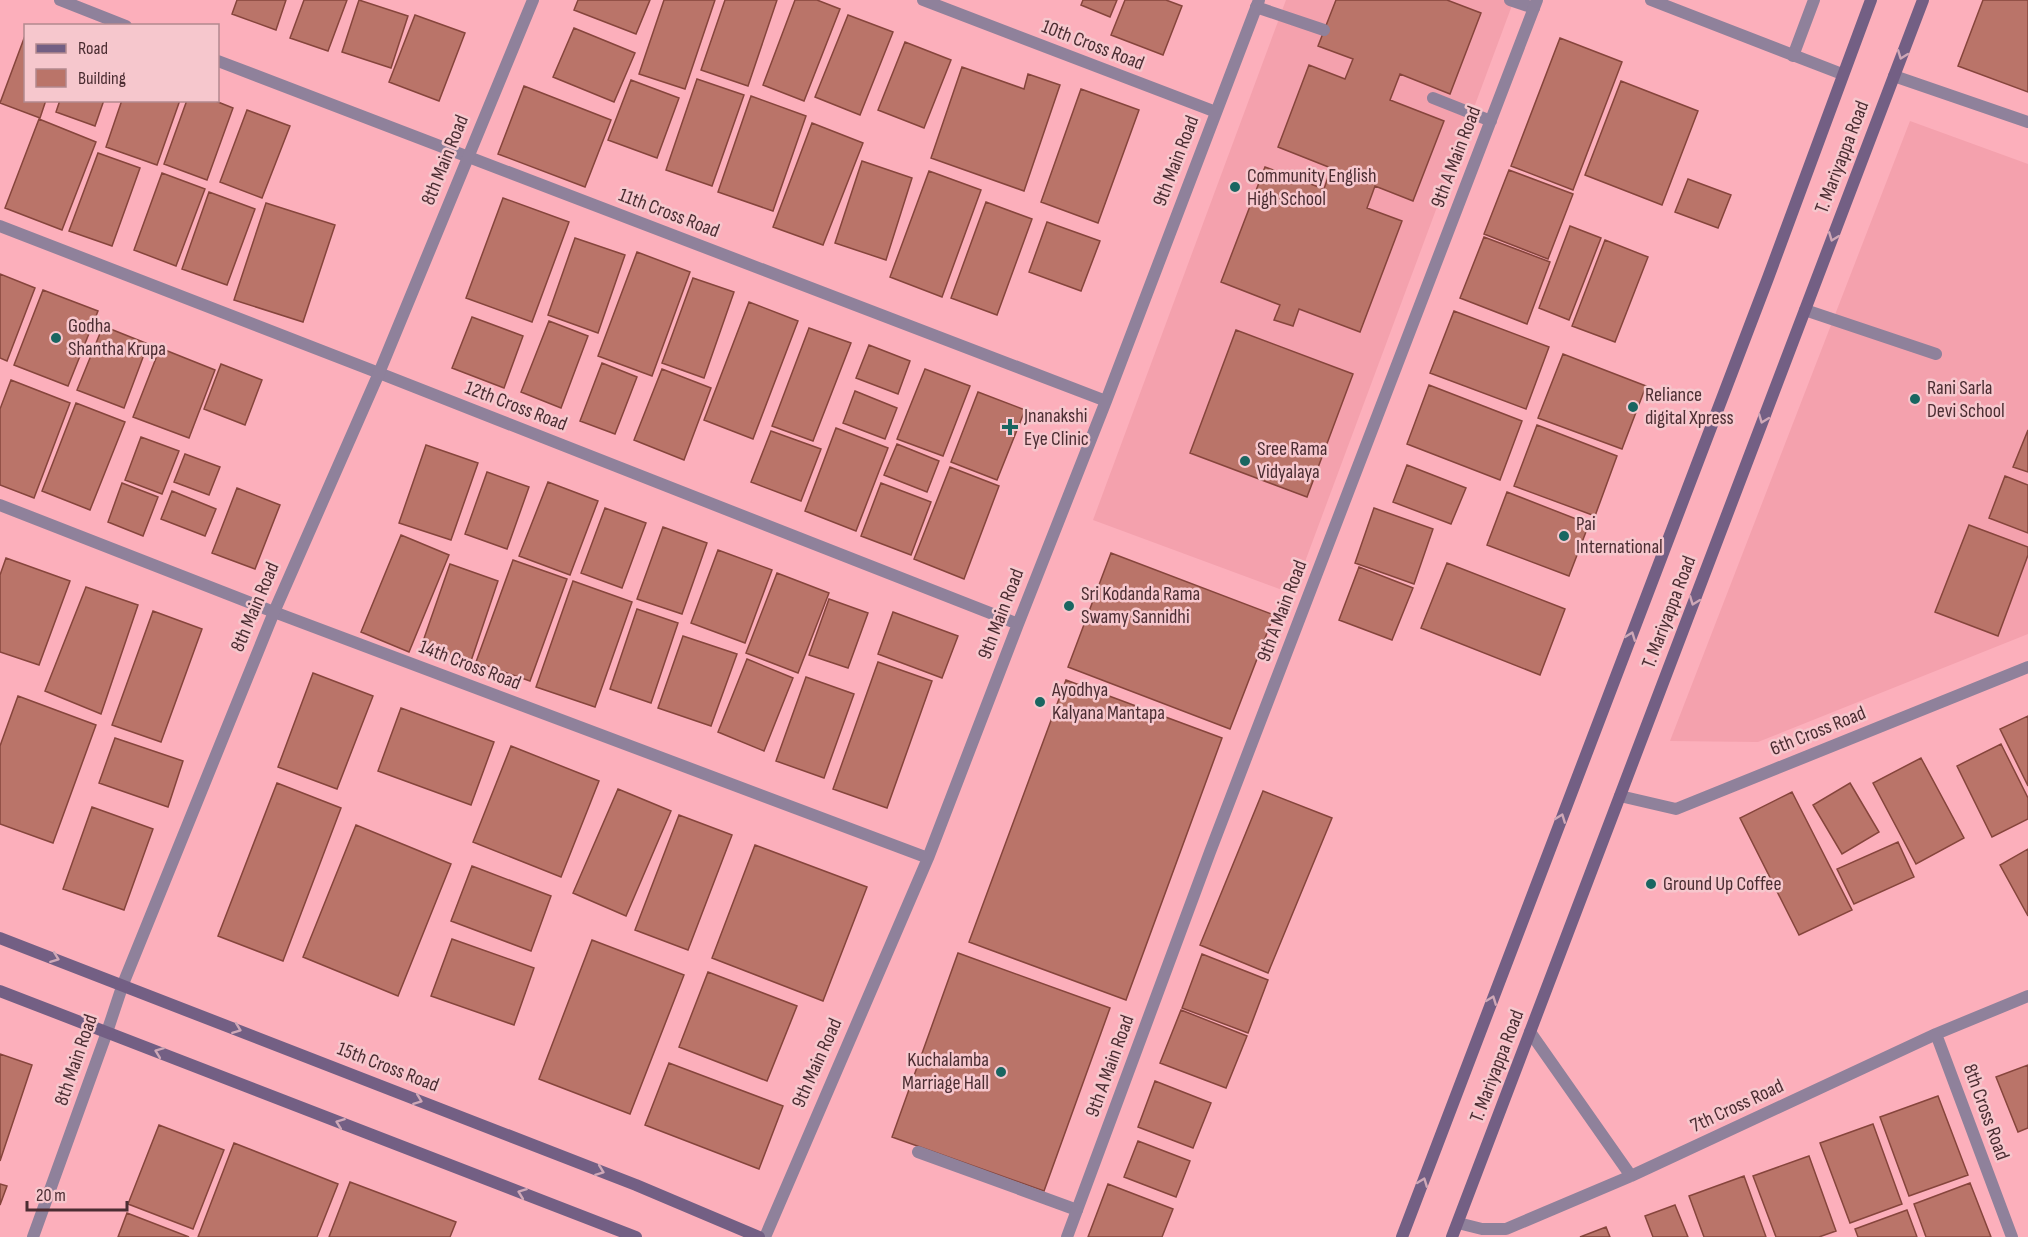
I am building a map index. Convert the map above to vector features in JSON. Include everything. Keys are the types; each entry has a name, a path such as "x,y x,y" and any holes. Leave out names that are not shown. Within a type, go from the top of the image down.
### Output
{"main road":[{"name":"T. Mariyappa Road","path":"1402,1237 1764,289 1871,0"},
{"name":"T. Mariyappa Road","path":"1452,1237 1923,0"},
{"name":"15th Cross Road","path":"0,938 636,1185 759,1237"},
{"path":"0,991 636,1237"}],"street":[{"path":"60,0 121,24"},
{"name":"8th Main Road","path":"33,1237 123,984 274,612 379,373 533,0"},
{"name":"10th Cross Road","path":"923,0 1216,112"},
{"path":"1510,0 1535,4"},
{"path":"1651,0 1842,74"},
{"path":"1793,56 1814,0"},
{"path":"1258,3 1324,30"},
{"name":"9th Main Road","path":"765,1237 928,858 1106,402 1258,3"},
{"name":"9th A Main Road","path":"1067,1237 1210,852 1535,4"},
{"name":"11th Cross Road","path":"219,61 1106,402"},
{"path":"1894,76 2028,122"},
{"path":"1433,98 1491,120"},
{"name":"12th Cross Road","path":"0,226 1018,624"},
{"path":"1805,310 1936,354"},
{"name":"14th Cross Road","path":"0,505 274,612 928,858"},
{"name":"6th Cross Road","path":"1620,796 1676,809 2028,667"},
{"name":"7th Cross Road","path":"1458,1223 1482,1228 1506,1229 1630,1176 1936,1034 2028,996"},
{"path":"1530,1032 1630,1176"},
{"name":"8th Cross Road","path":"1936,1034 2012,1237"},
{"path":"918,1152 1077,1210"}],"shaded area":[{"path":"1286,0 1514,0 1293,594 1093,520"},
{"name":"Rani Sarla Devi School","path":"1910,121 2028,164 2028,634 1758,742 1670,741"}],"building":[{"path":"237,0 286,0 276,30 232,14"},
{"path":"304,0 347,0 328,51 290,38"},
{"path":"359,0 408,16 391,68 342,52"},
{"path":"578,0 650,0 636,34 574,10"},
{"path":"664,0 715,0 685,89 639,74"},
{"path":"725,0 777,0 748,86 701,70"},
{"path":"795,0 817,0 840,9 804,101 763,85"},
{"path":"1083,0 1117,0 1110,17 1081,5"},
{"path":"1125,0 1166,0 1182,6 1163,55 1111,35"},
{"path":"1336,0 1447,0 1481,13 1450,94 1400,74 1390,100 1444,121 1413,201 1375,186 1367,208 1402,221 1360,332 1299,309 1293,326 1274,320 1280,305 1221,282 1265,167 1324,189 1331,168 1278,147 1309,65 1345,79 1353,59 1318,46"},
{"path":"1983,0 2028,0 2028,92 1958,66"},
{"path":"415,15 465,33 439,101 389,82"},
{"path":"848,15 893,32 860,115 815,97"},
{"path":"574,28 635,53 614,102 553,77"},
{"path":"24,38 24,102 45,102 40,118 0,103"},
{"path":"1560,38 1622,62 1573,190 1511,166"},
{"path":"905,42 951,60 924,128 878,110"},
{"path":"962,67 1024,89 1028,74 1060,85 1024,191 931,158"},
{"path":"697,79 744,95 712,186 666,170"},
{"path":"631,80 679,98 657,158 608,140"},
{"path":"1621,81 1698,111 1662,205 1585,175"},
{"path":"524,86 611,120 585,187 498,154"},
{"path":"1081,89 1139,110 1098,223 1041,202"},
{"path":"751,96 806,116 773,211 718,192"},
{"path":"59,102 103,102 95,126 56,112"},
{"path":"121,102 179,102 157,165 106,147"},
{"path":"186,102 218,102 233,108 207,180 164,164"},
{"path":"247,110 290,126 262,198 220,182"},
{"path":"39,119 96,142 62,230 5,208"},
{"path":"812,123 863,143 823,245 773,227"},
{"path":"98,153 140,168 112,246 69,231"},
{"path":"862,161 912,178 886,260 835,243"},
{"path":"1509,170 1573,194 1548,259 1484,234"},
{"path":"929,171 981,190 942,297 890,277"},
{"path":"162,173 205,189 176,266 134,250"},
{"path":"1688,179 1731,195 1718,228 1675,212"},
{"path":"209,192 255,209 227,285 182,269"},
{"path":"503,198 569,222 532,322 466,298"},
{"path":"986,202 1032,219 997,315 951,298"},
{"path":"266,203 335,225 303,322 234,300"},
{"path":"1047,222 1100,241 1081,291 1029,272"},
{"path":"1570,226 1601,238 1569,320 1539,308"},
{"path":"1484,237 1550,262 1527,324 1460,298"},
{"path":"575,238 625,255 598,333 548,315"},
{"path":"1605,240 1648,257 1615,342 1572,326"},
{"path":"637,252 690,272 652,376 598,356"},
{"path":"0,274 35,288 7,361 0,358"},
{"path":"693,278 734,292 704,378 662,363"},
{"name":"Godha Shantha Krupa","path":"43,290 98,311 68,386 14,365"},
{"path":"749,302 798,321 753,439 704,420"},
{"path":"1454,311 1549,347 1526,409 1430,373"},
{"path":"472,317 523,336 504,388 452,368"},
{"path":"549,321 588,336 561,408 521,392"},
{"path":"103,326 148,344 124,408 77,390"},
{"path":"809,328 851,343 813,441 772,426"},
{"name":"Sree Rama Vidyalaya","path":"1236,330 1353,374 1307,497 1190,453"},
{"path":"869,345 910,361 898,394 856,378"},
{"path":"160,348 215,370 189,438 133,417"},
{"path":"1563,354 1646,386 1622,449 1538,418"},
{"path":"602,363 637,377 615,434 580,421"},
{"path":"221,364 262,380 245,425 204,409"},
{"path":"662,369 711,388 684,460 634,440"},
{"path":"925,369 970,386 943,456 897,439"},
{"path":"11,380 70,403 34,498 0,485 0,409"},
{"path":"1429,385 1522,421 1500,480 1407,444"},
{"path":"855,391 897,408 885,439 843,423"},
{"path":"978,392 1025,410 997,480 951,462"},
{"path":"76,403 125,422 90,510 42,491"},
{"path":"1537,425 1617,456 1595,516 1514,486"},
{"path":"836,428 888,448 856,531 805,511"},
{"path":"2028,430 2028,472 2013,467"},
{"path":"771,431 821,449 801,501 751,482"},
{"path":"141,437 179,451 162,494 125,480"},
{"path":"897,444 939,461 927,492 884,475"},
{"path":"426,445 478,463 451,540 399,523"},
{"path":"185,454 220,467 209,495 174,482"},
{"path":"1407,465 1466,488 1451,524 1393,502"},
{"path":"950,467 999,486 964,579 914,559"},
{"path":"487,472 529,487 507,549 465,534"},
{"path":"2005,476 2028,485 2028,533 1989,518"},
{"path":"548,482 598,501 570,575 519,556"},
{"path":"122,483 158,497 143,536 108,522"},
{"path":"881,483 931,502 911,555 861,536"},
{"path":"237,488 280,505 255,569 212,553"},
{"path":"172,491 216,509 205,536 161,519"},
{"path":"1507,492 1589,524 1569,576 1487,545"},
{"path":"605,508 646,523 622,588 581,573"},
{"path":"1374,508 1433,529 1414,584 1355,563"},
{"path":"1969,525 2028,547 2028,555 1998,636 1935,612"},
{"path":"663,527 707,543 682,614 637,599"},
{"path":"401,535 449,555 409,652 361,632"},
{"path":"718,550 772,570 745,643 691,623"},
{"path":"1111,553 1274,615 1230,729 1068,667"},
{"path":"6,558 70,581 39,665 0,652 0,575"},
{"path":"513,560 567,579 530,681 476,662"},
{"path":"1447,563 1565,609 1540,675 1421,628"},
{"path":"450,564 498,581 470,664 421,647"},
{"path":"1359,567 1413,588 1392,640 1339,620"},
{"path":"777,573 829,593 798,673 746,653"},
{"path":"573,581 632,602 595,707 536,687"},
{"path":"86,587 138,605 101,714 45,691"},
{"path":"829,599 868,613 848,668 809,655"},
{"path":"637,609 678,623 651,703 610,689"},
{"path":"153,611 202,629 161,742 112,725"},
{"path":"893,612 958,636 942,678 878,654"},
{"path":"683,636 737,654 711,726 658,708"},
{"path":"747,659 793,678 764,751 718,732"},
{"path":"878,662 932,681 887,808 833,789"},
{"path":"313,673 373,696 337,789 278,767"},
{"path":"806,677 854,694 824,778 776,761"},
{"path":"1066,680 1222,738 1126,1000 969,942"},
{"path":"18,696 96,725 53,843 0,824 0,746"},
{"path":"401,708 494,742 471,805 378,771"},
{"path":"2028,716 2028,786 2000,729"},
{"path":"115,738 183,761 168,807 99,783"},
{"path":"2001,744 2028,798 2028,819 1992,837 1957,766"},
{"path":"511,746 599,781 561,877 473,842"},
{"path":"1921,758 1964,838 1916,864 1873,783"},
{"path":"277,783 341,808 283,961 218,936"},
{"path":"1850,783 1879,832 1842,854 1813,805"},
{"path":"618,789 671,811 626,916 573,893"},
{"path":"1263,791 1332,818 1268,973 1200,945"},
{"path":"1792,792 1852,910 1799,935 1740,818"},
{"path":"92,807 153,829 124,910 63,889"},
{"path":"679,815 732,835 688,950 635,930"},
{"path":"356,825 451,864 398,996 303,957"},
{"path":"1898,842 1914,877 1854,904 1837,869"},
{"path":"755,845 867,887 823,1001 712,958"},
{"path":"2028,849 2028,916 2000,865"},
{"path":"472,866 551,896 531,951 451,921"},
{"path":"452,939 534,968 514,1025 431,996"},
{"path":"592,940 684,975 630,1114 539,1079"},
{"name":"Kuchalamba Marriage Hall","path":"958,953 1110,1008 1044,1191 892,1137"},
{"path":"1202,954 1268,980 1248,1033 1182,1008"},
{"path":"708,972 797,1006 767,1081 679,1047"},
{"path":"1181,1010 1247,1036 1226,1088 1160,1063"},
{"path":"0,1054 32,1065 0,1161"},
{"path":"669,1063 783,1106 759,1169 645,1125"},
{"path":"2028,1065 2028,1128 2018,1132 1996,1077"},
{"path":"1155,1081 1211,1103 1193,1148 1138,1127"},
{"path":"1938,1096 1968,1175 1909,1196 1880,1117"},
{"path":"1873,1124 1902,1204 1850,1223 1820,1143"},
{"path":"159,1125 224,1150 193,1229 128,1204"},
{"path":"1138,1141 1190,1161 1176,1197 1124,1177"},
{"path":"234,1143 338,1184 317,1237 198,1237"},
{"path":"1809,1156 1836,1231 1819,1237 1776,1237 1753,1176"},
{"path":"1744,1176 1766,1237 1704,1237 1689,1196"},
{"path":"350,1182 456,1222 450,1237 329,1237"},
{"path":"1970,1183 1991,1237 1926,1237 1914,1204"},
{"path":"0,1184 7,1186 0,1205"},
{"path":"1108,1184 1173,1209 1162,1237 1088,1237"},
{"path":"1675,1205 1688,1237 1653,1237 1645,1216"},
{"path":"1907,1210 1917,1237 1858,1237 1855,1229"},
{"path":"127,1213 189,1237 118,1237"},
{"path":"1606,1227 1610,1237 1580,1237"}],"place":[{"name":"Community English High School","path":"1235,187"},
{"name":"Godha Shantha Krupa","path":"56,338"},
{"name":"Rani Sarla Devi School","path":"1915,399"},
{"name":"Reliance digital Xpress","path":"1633,407"},
{"name":"Jnanakshi Eye Clinic","path":"1010,427"},
{"name":"Sree Rama Vidyalaya","path":"1245,461"},
{"name":"Pai International","path":"1564,536"},
{"name":"Sri Kodanda Rama Swamy Sannidhi","path":"1069,606"},
{"name":"Ayodhya Kalyana Mantapa","path":"1040,702"},
{"name":"Ground Up Coffee","path":"1651,884"},
{"name":"Kuchalamba Marriage Hall","path":"1001,1072"}]}
